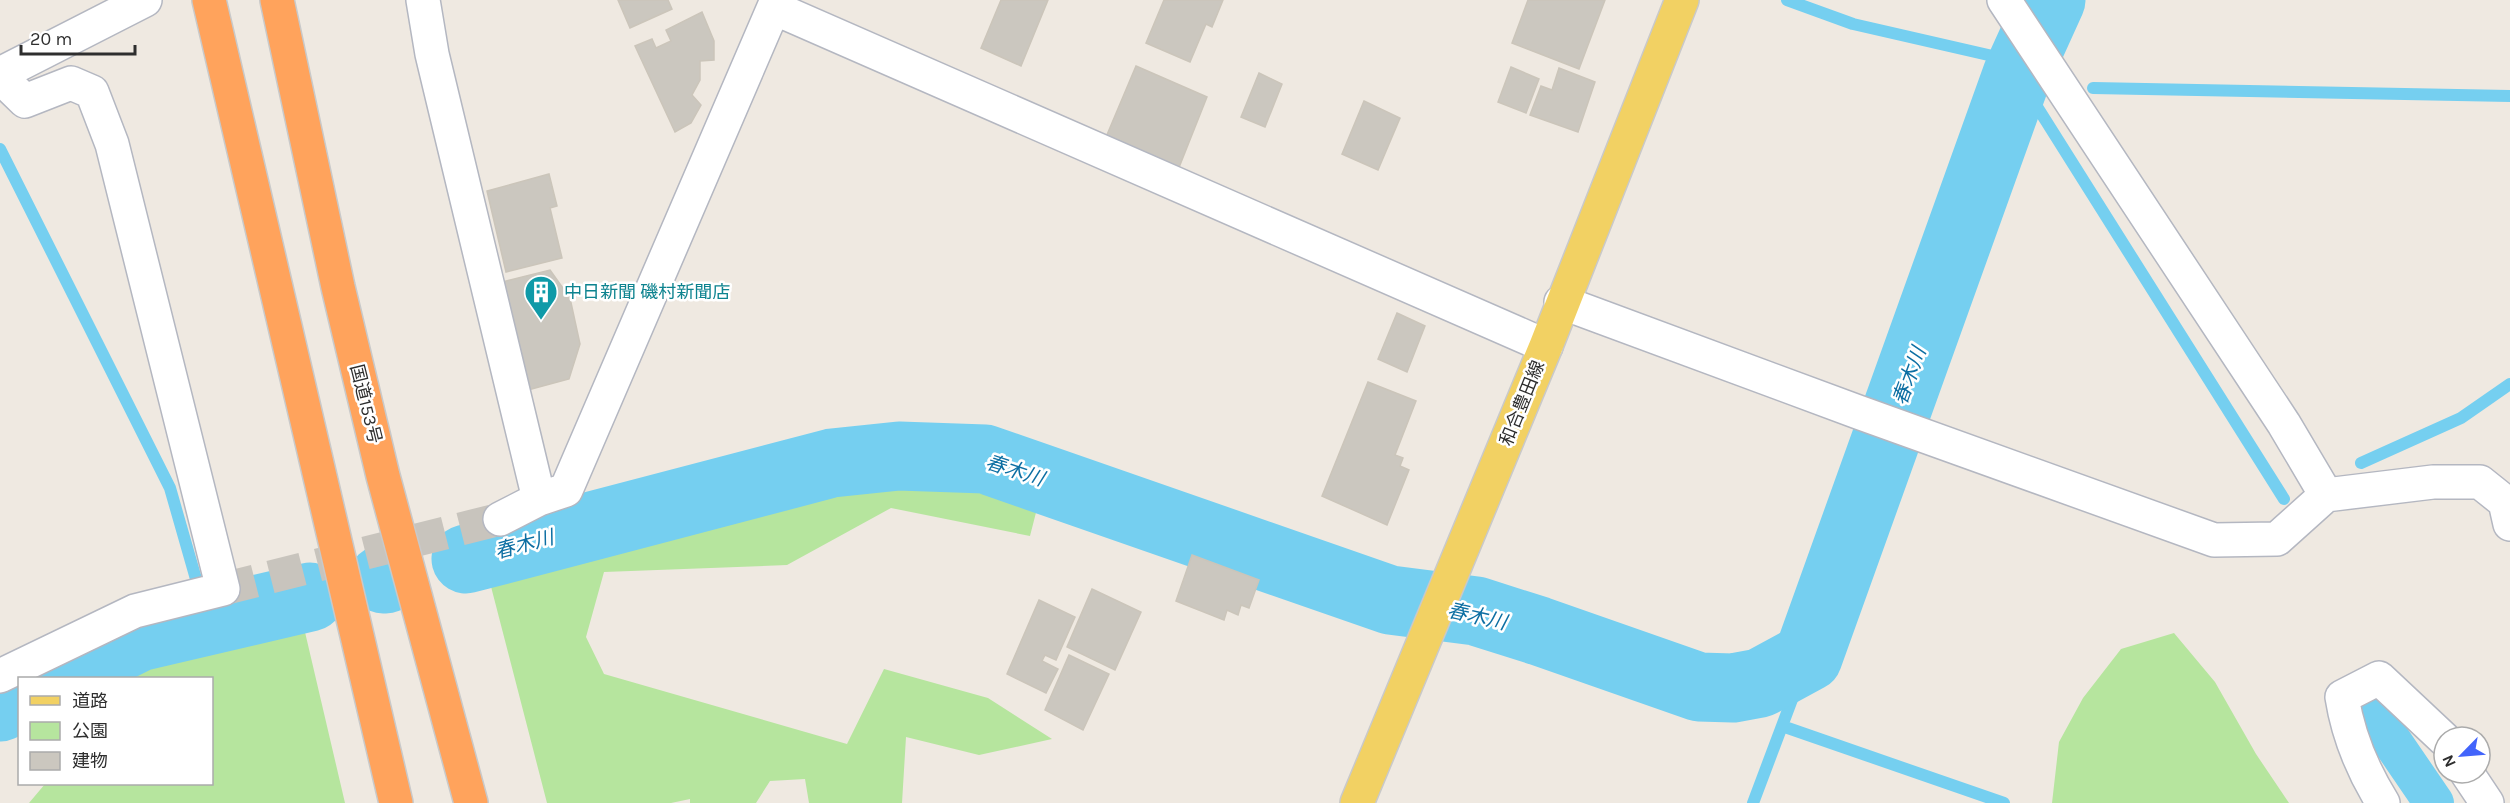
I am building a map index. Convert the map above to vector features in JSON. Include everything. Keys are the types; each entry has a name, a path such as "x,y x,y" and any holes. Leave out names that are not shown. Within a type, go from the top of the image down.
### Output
{"highway":[{"path":"209,0 396,803"},
{"name":"国道153号","path":"278,0 338,287 375,442 471,803"}],"main road":[{"name":"和合豊田線","path":"1357,803 1545,346 1682,0"}],"street":[{"path":"0,676 135,611 223,589 112,144 92,92 71,83 25,101 0,75 145,0"},
{"path":"423,0 432,54 539,499"},
{"path":"500,519 539,499 566,490 776,4 1545,346"},
{"path":"2011,11 2049,72 2284,424 2326,495"},
{"path":"1561,302 1869,417 2214,540 2277,539 2326,495 2433,482 2480,482 2505,502 2510,524"},
{"path":"2384,803 2366,777 2345,714 2342,697 2379,678 2432,728"},
{"path":"2475,785 2487,803"}],"green space":[{"path":"983,469 1041,493 1030,536 891,508 787,565 604,572 586,637 604,674 847,744 884,669 988,698 1052,739 979,755 906,737 902,803 809,803 805,779 770,781 756,803 690,803 690,799 671,803 547,803 488,575 837,472"},
{"path":"301,615 345,803 29,803 44,785 213,785 213,677 127,677"},
{"path":"2174,633 2215,682 2256,754 2289,803 2052,803 2059,742 2083,698 2121,649"}],"building":[{"path":"618,0 668,0 672,9 630,28"},
{"path":"1001,0 1048,0 1021,66 981,48"},
{"path":"1164,0 1223,0 1212,27 1206,24 1190,62 1146,43"},
{"path":"1528,0 1605,0 1579,69 1512,43"},
{"path":"702,12 714,41 714,60 700,61 700,80 692,95 701,105 691,123 675,132 635,46 652,39 656,48 671,41 666,30"},
{"path":"1136,66 1207,97 1178,170 1106,137"},
{"path":"1511,67 1539,79 1526,113 1498,102"},
{"path":"1559,68 1595,82 1578,132 1530,115 1541,86 1552,90"},
{"path":"1259,73 1282,84 1265,127 1241,117"},
{"path":"1364,101 1400,118 1378,170 1342,154"},
{"path":"549,174 557,206 550,208 562,258 506,272 487,191"},
{"name":"中日新聞 磯村新聞店","path":"550,270 570,298 580,344 569,379 524,391 498,283"},
{"path":"1397,313 1425,326 1407,372 1378,359"},
{"path":"1368,382 1416,401 1395,455 1403,458 1400,466 1409,470 1387,525 1322,496"},
{"path":"1192,555 1259,580 1249,608 1241,605 1238,615 1227,610 1224,620 1176,601"},
{"path":"1092,589 1141,612 1115,670 1067,647"},
{"path":"1039,600 1075,617 1056,660 1045,655 1042,661 1058,669 1046,693 1007,674"},
{"path":"1069,655 1109,674 1083,730 1045,710"}],"waterway":[{"path":"1787,0 1853,24 1997,57 2017,75 2284,499"},
{"name":"春木川","path":"466,559 832,463 899,456 985,459 1390,600 1476,611 1699,687 1733,688 1760,683 1808,657 2017,75 2051,0"},
{"path":"2093,88 2510,96"},
{"path":"0,149 170,488 208,621"},
{"path":"2361,463 2461,418 2510,384"},
{"name":"春木川","path":"59,677 139,637 310,597"},
{"path":"1753,803 1808,657"},
{"name":"春木川","path":"0,707 18,699"},
{"path":"2367,705 2434,803"},
{"path":"1782,726 2004,803"}],"tunnel":[{"path":"223,589 500,519"}],"place":[{"name":"中日新聞 磯村新聞店","path":"541,321"}]}
